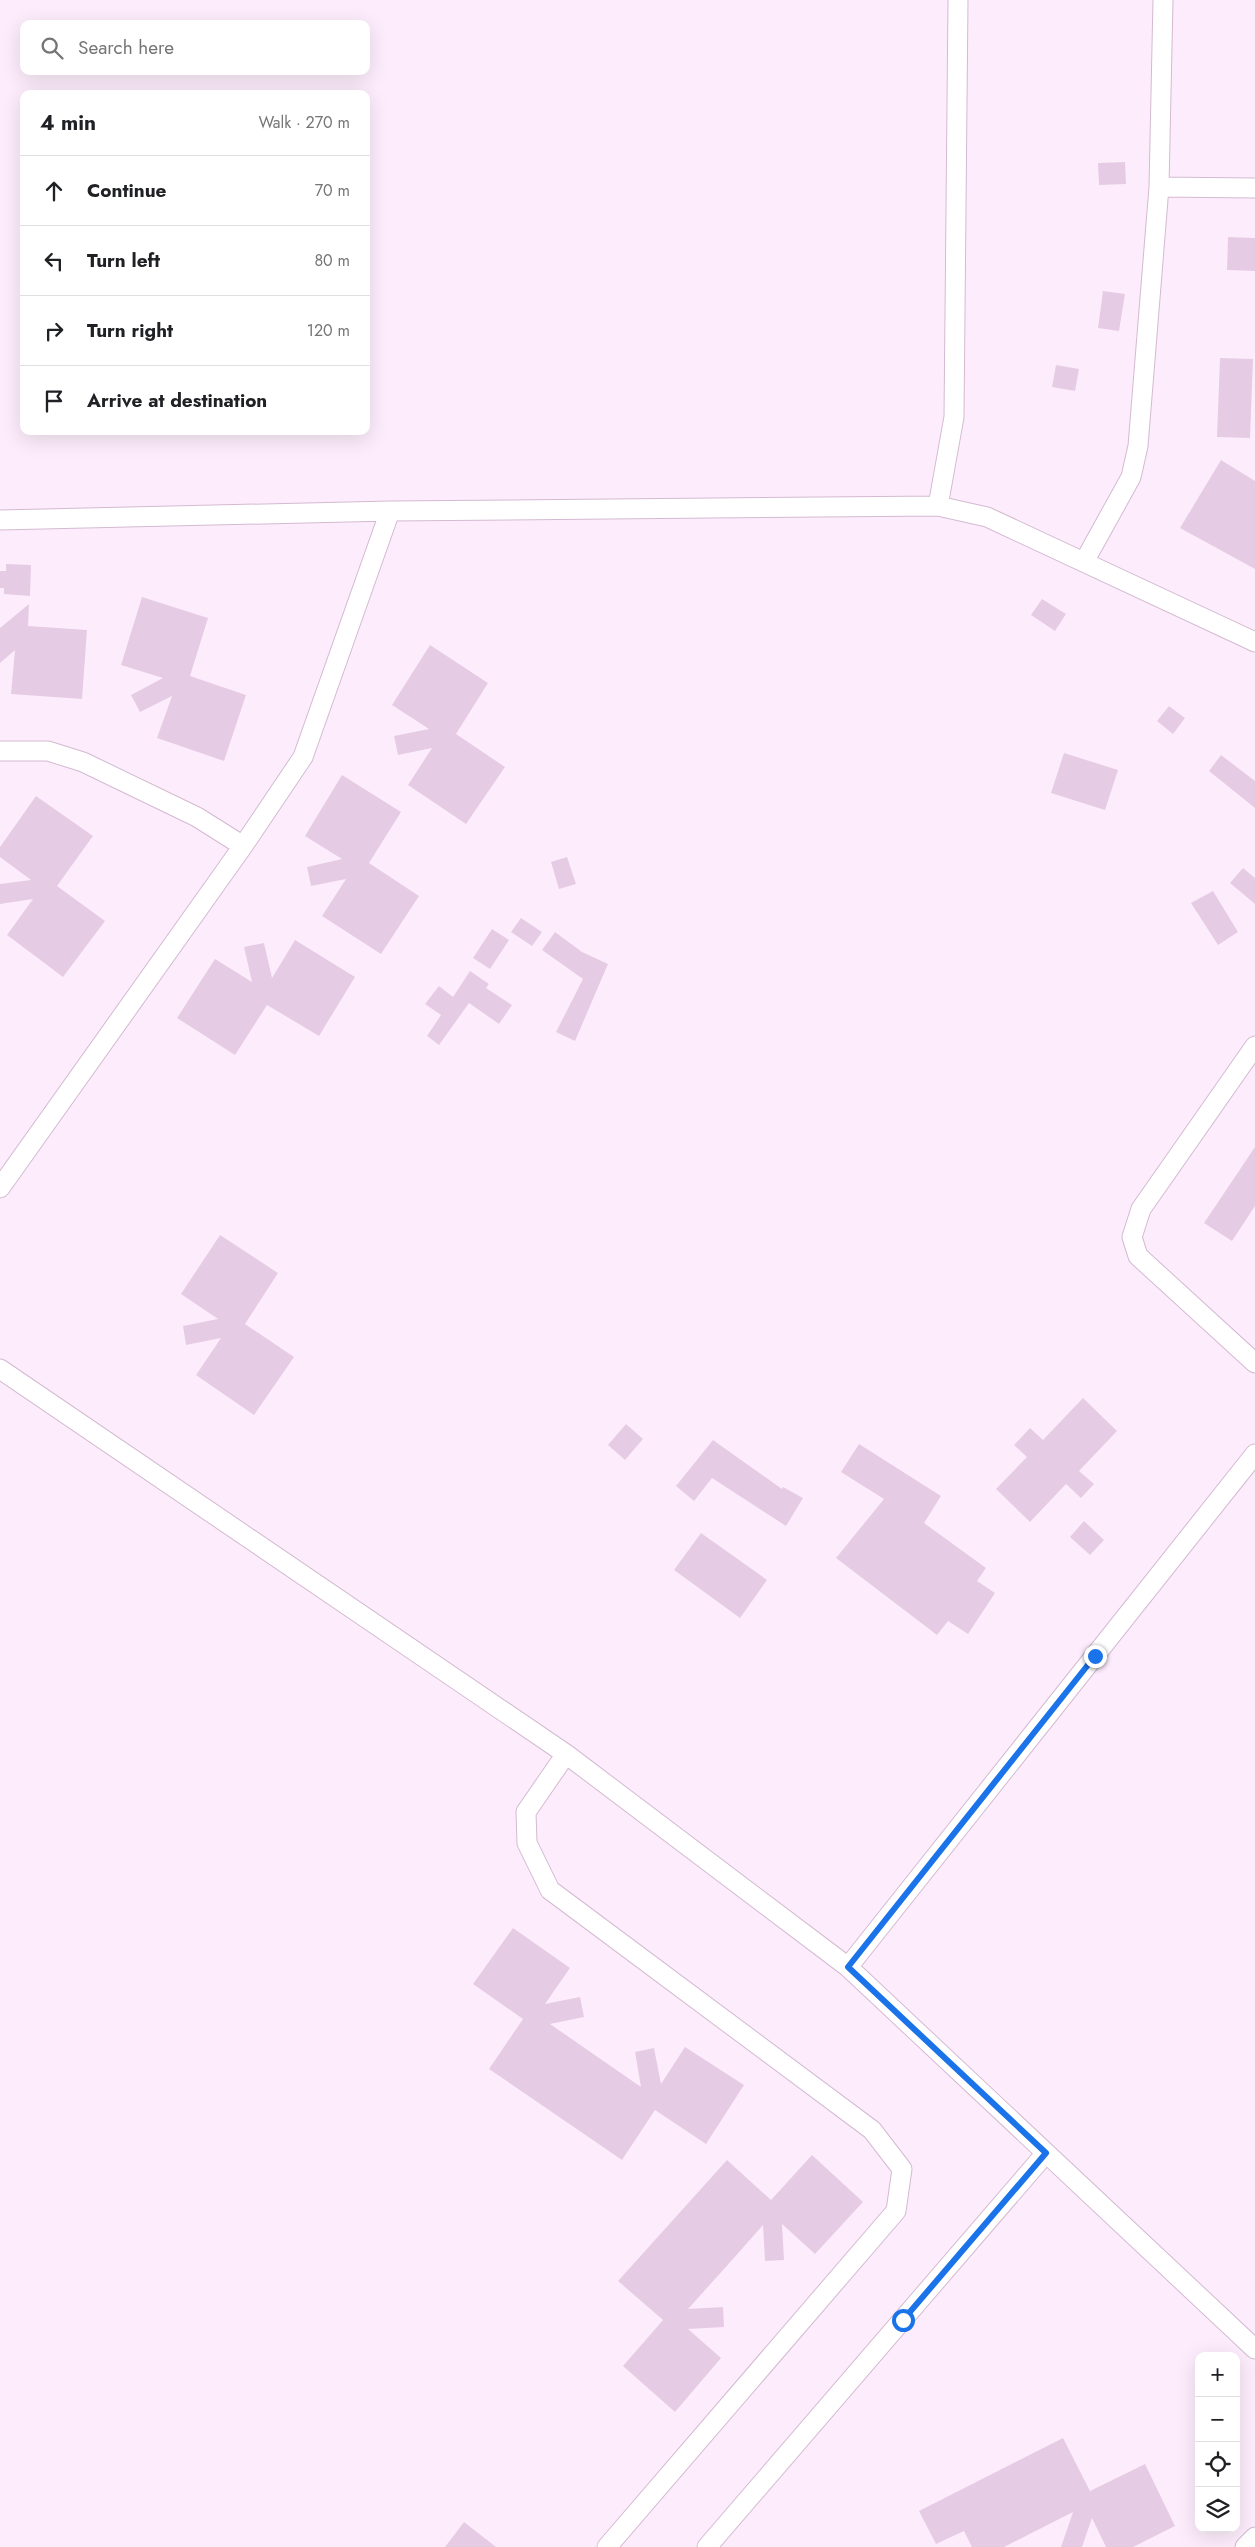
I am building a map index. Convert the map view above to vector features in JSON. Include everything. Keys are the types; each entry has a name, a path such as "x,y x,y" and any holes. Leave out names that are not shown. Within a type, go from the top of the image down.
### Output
{"street":[{"path":"938,506 954,417 958,0"},
{"path":"1084,562 1131,478 1138,446 1159,187 1163,0"},
{"path":"1159,187 1255,188"},
{"path":"0,520 390,511 938,506 987,517 1255,642"},
{"path":"0,1188 243,846 303,757 390,511"},
{"path":"0,751 48,752 83,762 197,817 243,846"},
{"path":"1255,1046 1159,1181 1141,1209 1132,1237 1138,1256 1255,1363"},
{"path":"0,1369 566,1754 848,1967 1255,2349"},
{"path":"848,1967 1255,1454"},
{"path":"566,1754 526,1812 527,1843 550,1890 872,2130 902,2169 896,2210 606,2547"},
{"path":"708,2547 1046,2153"},
{"path":"1244,2547 1255,2537"}],"building":[{"path":"1125,162 1126,184 1099,185 1098,163"},
{"path":"1228,237 1255,238 1255,271 1227,270"},
{"path":"1103,291 1125,294 1119,331 1098,328"},
{"path":"1220,358 1253,359 1250,438 1217,437"},
{"path":"1056,365 1079,369 1075,391 1052,387"},
{"path":"1221,460 1255,481 1255,569 1180,528"},
{"path":"6,564 31,565 30,596 4,594 4,588 0,588 0,571 6,571"},
{"path":"142,597 208,618 190,676 246,695 224,761 157,738 172,696 140,712 131,695 163,678 121,665"},
{"path":"1042,599 1066,614 1055,631 1031,615"},
{"path":"29,604 28,626 87,630 82,699 11,694 15,650 0,663 0,628"},
{"path":"430,645 488,683 456,734 505,767 466,824 408,785 432,748 398,755 394,736 429,729 392,705"},
{"path":"1169,706 1185,718 1173,734 1157,721"},
{"path":"1064,753 1118,770 1105,810 1051,793"},
{"path":"1221,755 1255,781 1255,808 1209,771"},
{"path":"342,775 401,812 369,863 419,896 381,954 322,916 346,879 311,886 307,867 342,859 305,836"},
{"path":"36,796 93,836 57,886 105,921 63,977 7,935 33,899 0,904 0,884 31,880 0,857 0,847"},
{"path":"567,857 576,884 559,889 551,862"},
{"path":"1243,868 1255,878 1255,904 1230,883"},
{"path":"1213,891 1238,932 1218,945 1191,903"},
{"path":"521,918 542,932 532,946 511,932"},
{"path":"492,929 509,940 490,969 473,958"},
{"path":"555,932 582,952 608,964 575,1041 556,1032 583,979 542,950"},
{"path":"295,940 355,977 319,1036 267,1005 235,1055 177,1018 215,959 252,982 244,947 264,943 272,978"},
{"path":"470,971 489,984 486,988 512,1005 499,1024 469,1003 439,1045 427,1036 441,1015 425,1004 439,986 453,997"},
{"path":"1255,1147 1255,1206 1232,1241 1204,1223"},
{"path":"220,1235 278,1273 245,1324 294,1357 254,1415 196,1375 221,1338 186,1345 183,1326 218,1319 181,1294"},
{"path":"1083,1398 1117,1431 1079,1471 1094,1484 1081,1498 1066,1484 1030,1522 996,1489 1027,1457 1014,1445 1030,1428 1043,1440"},
{"path":"626,1424 643,1439 625,1460 608,1445"},
{"path":"713,1440 782,1489 783,1487 803,1498 786,1526 712,1478 694,1501 676,1486"},
{"path":"859,1444 941,1496 924,1523 986,1568 977,1581 995,1593 968,1634 948,1621 937,1635 836,1558 884,1499 841,1472"},
{"path":"1084,1521 1104,1540 1090,1555 1070,1537"},
{"path":"701,1533 767,1580 740,1618 674,1570"},
{"path":"513,1928 570,1968 545,2004 580,1997 584,2017 550,2024 641,2087 635,2052 654,2048 661,2084 685,2047 744,2085 706,2144 655,2110 622,2160 489,2069 523,2019 473,1984"},
{"path":"812,2155 863,2202 815,2254 782,2224 784,2260 765,2261 763,2225 688,2309 723,2307 724,2327 688,2329 721,2358 675,2412 623,2366 663,2320 618,2281 727,2160 771,2200"},
{"path":"1063,2438 1090,2491 1145,2464 1175,2526 1133,2547 1106,2547 1092,2518 1082,2547 1061,2547 1073,2512 1004,2547 972,2547 964,2531 936,2544 919,2511"},
{"path":"464,2522 496,2547 445,2547"}],"route":[{"path":"903,2320 1046,2153 848,1967 1095,1656"}]}
